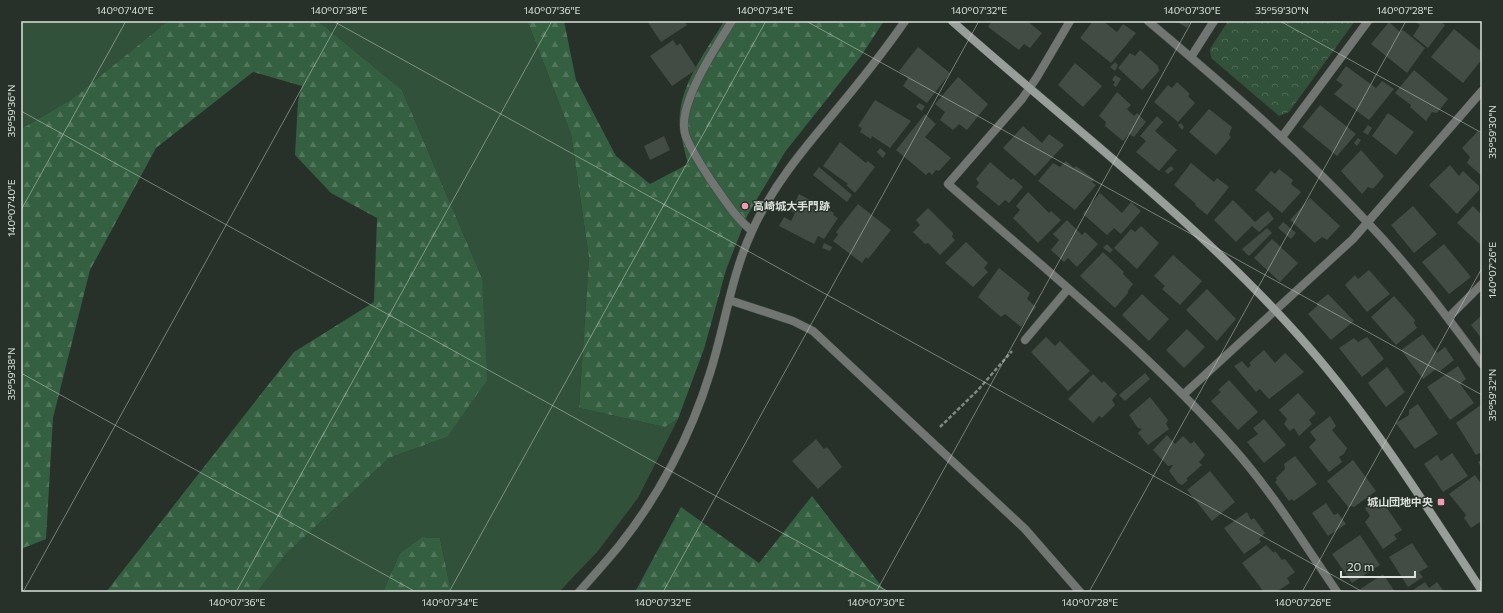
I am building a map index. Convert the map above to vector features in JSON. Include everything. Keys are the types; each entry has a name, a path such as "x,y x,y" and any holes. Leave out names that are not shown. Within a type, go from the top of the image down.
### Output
{"street":[{"path":"732,21 704,65 691,94 685,118 685,136 707,175 735,215 752,231"},
{"path":"579,592 619,546 647,507 671,467 703,395 721,338 729,300 740,262 752,231 782,177 886,48 905,21"},
{"path":"952,21 1029,89 1196,231 1275,310 1324,366 1392,454 1482,591"},
{"path":"1070,21 1029,89 948,184 1131,343 1183,395 1235,450 1274,500 1337,592"},
{"path":"1148,21 1282,137 1368,222 1406,265 1482,364"},
{"path":"1191,57 1214,21"},
{"path":"1282,137 1368,21"},
{"path":"1183,395 1353,239 1482,91"},
{"path":"1448,318 1482,284"},
{"path":"1025,340 1068,289"},
{"path":"729,300 793,321 813,331 927,440 1025,530 1080,592"}],"path":[{"path":"927,440 978,390 1016,347 1025,340"}],"green space":[{"path":"21,21 168,21 72,99 21,129"},
{"path":"168,21 318,21 402,90 482,278 487,380 447,437 389,458 287,553 257,592 106,592 294,352 374,302 377,218 331,193 295,155 298,101 302,86 253,72 156,148 90,270 53,418 46,539 21,549 21,129 72,99"},
{"path":"318,21 525,21 529,25 571,134 589,258 579,408 665,427 678,419 638,498 598,551 559,592 451,592 440,538 422,537 400,553 383,592 257,592 287,553 389,458 447,437 482,278 402,90"},
{"path":"525,21 564,21 576,80 616,156 650,184 688,164 680,125 682,100 691,76 724,21 884,21 861,56 785,152 747,216 726,270 704,349 678,419 665,427 579,408 589,258 571,134 529,25"},
{"path":"1228,21 1355,21 1289,112 1279,116 1211,58 1210,49"},
{"path":"812,496 886,592 635,592 681,507 759,563"},
{"path":"422,537 440,538 451,592 383,592 400,553"}],"building":[{"path":"647,21 684,21 687,25 661,42"},
{"path":"992,21 1027,21 1042,33 1030,48 1024,44 1019,50 988,27"},
{"path":"1093,21 1103,21 1117,32 1123,24 1136,33 1111,63 1080,38"},
{"path":"1176,21 1191,21 1187,28"},
{"path":"1414,21 1440,21 1445,25 1428,48 1413,36 1420,25"},
{"path":"1389,22 1400,32 1403,30 1425,48 1407,73 1371,44"},
{"path":"1454,29 1482,52 1482,59 1463,83 1431,57"},
{"path":"673,40 677,46 680,43 697,69 672,86 650,56"},
{"path":"918,47 950,73 927,103 903,86 908,78 899,71"},
{"path":"1140,50 1158,66 1159,71 1142,90 1118,68 1130,53 1135,56"},
{"path":"1115,62 1118,65 1115,71 1110,67"},
{"path":"1075,63 1102,86 1083,107 1058,85"},
{"path":"1346,66 1376,88 1382,81 1394,89 1369,120 1334,94 1343,85 1336,80"},
{"path":"1414,70 1448,99 1437,113 1432,112 1426,121 1410,107 1411,105 1395,93"},
{"path":"1115,75 1121,79 1116,87 1113,85 1115,82 1112,80"},
{"path":"958,77 988,104 967,130 959,124 953,130 940,120 945,112 935,104"},
{"path":"1177,82 1190,94 1188,96 1195,103 1178,122 1154,102 1168,85 1172,88"},
{"path":"1117,92 1131,105 1127,109 1134,116 1137,113 1146,122 1134,137 1129,134 1123,141 1105,126 1106,122 1099,116"},
{"path":"875,100 911,121 890,148 872,136 871,139 860,132 862,128 858,126"},
{"path":"919,103 925,106 922,111 916,107"},
{"path":"1320,105 1356,134 1337,156 1302,127"},
{"path":"1209,109 1232,127 1229,135 1231,137 1216,155 1189,132"},
{"path":"1388,113 1414,132 1396,155 1372,136"},
{"path":"925,114 936,124 925,137 951,158 939,171 936,170 932,175 929,172 926,175 896,150"},
{"path":"1157,116 1163,122 1155,131 1177,150 1159,171 1136,152 1146,141 1140,136"},
{"path":"1181,123 1184,127 1182,130 1178,125"},
{"path":"1368,125 1372,128 1368,135 1363,132"},
{"path":"1023,126 1042,143 1049,134 1064,145 1035,176 1003,148"},
{"path":"1478,131 1482,135 1482,176 1467,163 1470,157 1462,148"},
{"path":"664,136 670,150 650,160 644,146"},
{"path":"1358,138 1361,140 1357,146 1354,143"},
{"path":"840,142 866,163 868,161 875,167 855,193 846,185 848,184 823,166"},
{"path":"880,148 886,153 883,158 877,152"},
{"path":"1361,150 1384,176 1373,189 1368,187 1362,194 1341,171"},
{"path":"1066,161 1074,168 1076,166 1094,179 1092,182 1096,185 1075,210 1038,181 1053,163 1060,167"},
{"path":"990,162 1011,180 1013,178 1023,187 1009,203 1005,200 999,206 976,187 979,183 976,179"},
{"path":"1191,163 1214,182 1217,178 1229,187 1207,215 1174,185"},
{"path":"1450,165 1459,176 1463,171 1479,186 1479,190 1457,214 1429,185"},
{"path":"1171,166 1174,169 1168,174 1165,171"},
{"path":"819,167 852,195 847,202 813,175"},
{"path":"1279,169 1293,180 1291,184 1301,192 1282,213 1255,190 1271,171 1275,174"},
{"path":"1028,192 1049,213 1051,211 1061,220 1038,243 1013,218 1020,210 1016,206"},
{"path":"1100,193 1122,213 1131,202 1141,211 1121,234 1114,228 1107,235 1083,214"},
{"path":"799,194 834,213 833,215 838,218 824,239 818,236 814,244 779,226 784,217 791,221 795,213 791,211"},
{"path":"1310,198 1340,226 1327,240 1322,237 1315,243 1290,220"},
{"path":"1233,200 1255,222 1268,211 1274,219 1259,232 1252,226 1236,242 1214,220"},
{"path":"858,204 891,230 868,259 866,257 862,263 833,241 838,235 836,232"},
{"path":"1413,206 1437,234 1414,253 1391,225"},
{"path":"1473,206 1480,213 1482,211 1482,246 1457,223"},
{"path":"928,208 953,233 952,237 955,240 940,255 928,243 925,244 913,232 920,225 916,220"},
{"path":"1067,220 1082,235 1085,232 1098,244 1077,267 1068,258 1064,262 1051,250 1059,240 1053,234"},
{"path":"1283,222 1296,233 1291,239 1278,228"},
{"path":"1141,226 1159,243 1137,269 1114,248 1131,229 1135,232"},
{"path":"1267,228 1272,233 1249,256 1242,249"},
{"path":"1272,239 1298,263 1280,282 1254,258"},
{"path":"966,242 988,263 984,268 988,272 973,287 945,263"},
{"path":"824,243 832,247 830,251 822,248"},
{"path":"1107,244 1113,250 1110,253 1103,248"},
{"path":"1444,244 1471,277 1449,294 1422,262"},
{"path":"1103,252 1124,272 1123,274 1133,284 1128,293 1115,308 1080,276"},
{"path":"1173,255 1202,281 1180,305 1162,289 1165,286 1154,276"},
{"path":"999,268 1030,293 1027,299 1036,307 1021,327 1005,314 1001,317 978,297"},
{"path":"1369,270 1390,294 1367,312 1345,285 1355,275 1358,279"},
{"path":"1207,289 1236,319 1217,341 1186,310"},
{"path":"1142,294 1169,319 1149,341 1122,315"},
{"path":"1328,294 1354,321 1331,340 1308,314 1317,306 1317,303"},
{"path":"1394,296 1415,320 1414,323 1417,328 1396,345 1371,317"},
{"path":"1482,315 1482,339 1471,325"},
{"path":"1187,329 1205,347 1184,368 1166,350"},
{"path":"1423,334 1437,353 1445,347 1454,360 1440,371 1436,369 1423,379 1401,350"},
{"path":"1046,337 1055,346 1060,341 1090,371 1068,391 1031,352"},
{"path":"1367,337 1384,359 1362,377 1339,348 1354,338 1358,342"},
{"path":"1264,350 1275,363 1285,353 1304,372 1269,399 1260,389 1256,392 1234,366 1242,361 1248,368 1251,365 1249,363"},
{"path":"1458,366 1466,379 1460,384 1474,403 1450,420 1427,387"},
{"path":"1387,367 1405,392 1386,407 1368,383"},
{"path":"1145,373 1150,379 1125,401 1119,395"},
{"path":"1093,374 1102,383 1104,381 1117,394 1112,400 1115,405 1102,418 1099,416 1093,423 1068,399"},
{"path":"1229,380 1258,412 1238,430 1211,401 1221,392 1218,390"},
{"path":"1298,393 1316,413 1309,420 1312,424 1299,436 1294,428 1290,431 1284,424 1287,419 1279,410"},
{"path":"1150,397 1168,420 1166,424 1169,429 1148,445 1138,433 1142,429 1138,428 1129,415"},
{"path":"1418,404 1438,434 1415,449 1396,423 1409,415 1409,410"},
{"path":"1482,404 1482,452 1476,455 1456,423"},
{"path":"1330,416 1336,426 1332,430 1347,448 1344,454 1339,457 1342,462 1329,472 1309,447 1316,440 1310,432"},
{"path":"1264,419 1286,445 1264,463 1247,442 1258,434 1253,428"},
{"path":"1167,435 1175,444 1183,436 1191,444 1194,441 1205,455 1199,462 1202,465 1186,479 1188,480 1182,485 1178,483 1169,471 1173,465 1168,466 1153,450"},
{"path":"816,439 824,449 827,447 842,467 818,489 792,461"},
{"path":"1452,453 1468,476 1443,492 1424,464 1437,455 1441,461"},
{"path":"1295,456 1317,484 1294,501 1292,499 1289,501 1275,482 1277,480 1276,478 1285,469 1284,464"},
{"path":"1353,460 1376,491 1354,507 1350,506 1349,508 1327,481"},
{"path":"1482,460 1482,468 1478,462"},
{"path":"1210,471 1235,502 1212,521 1187,490"},
{"path":"1475,475 1482,485 1482,525 1480,522 1471,528 1464,518 1466,515 1449,494"},
{"path":"1380,498 1402,530 1394,535 1397,539 1383,549 1365,522 1370,516 1365,508"},
{"path":"1326,503 1334,515 1338,513 1346,524 1328,536 1312,513"},
{"path":"1247,512 1251,520 1254,518 1265,533 1259,539 1261,542 1244,554 1224,528"},
{"path":"1360,535 1380,565 1352,583 1332,554"},
{"path":"1412,543 1428,567 1419,572 1423,577 1408,587 1389,557"},
{"path":"1266,545 1274,553 1275,551 1282,560 1285,559 1295,572 1287,578 1290,583 1276,592 1264,592 1242,563"},
{"path":"1383,574 1395,592 1360,592 1359,590"},
{"path":"1425,582 1429,588 1437,582 1444,592 1410,592"}],"place":[{"name":"高崎城大手門跡","path":"745,206"},
{"name":"城山団地中央","path":"1441,502"}]}
